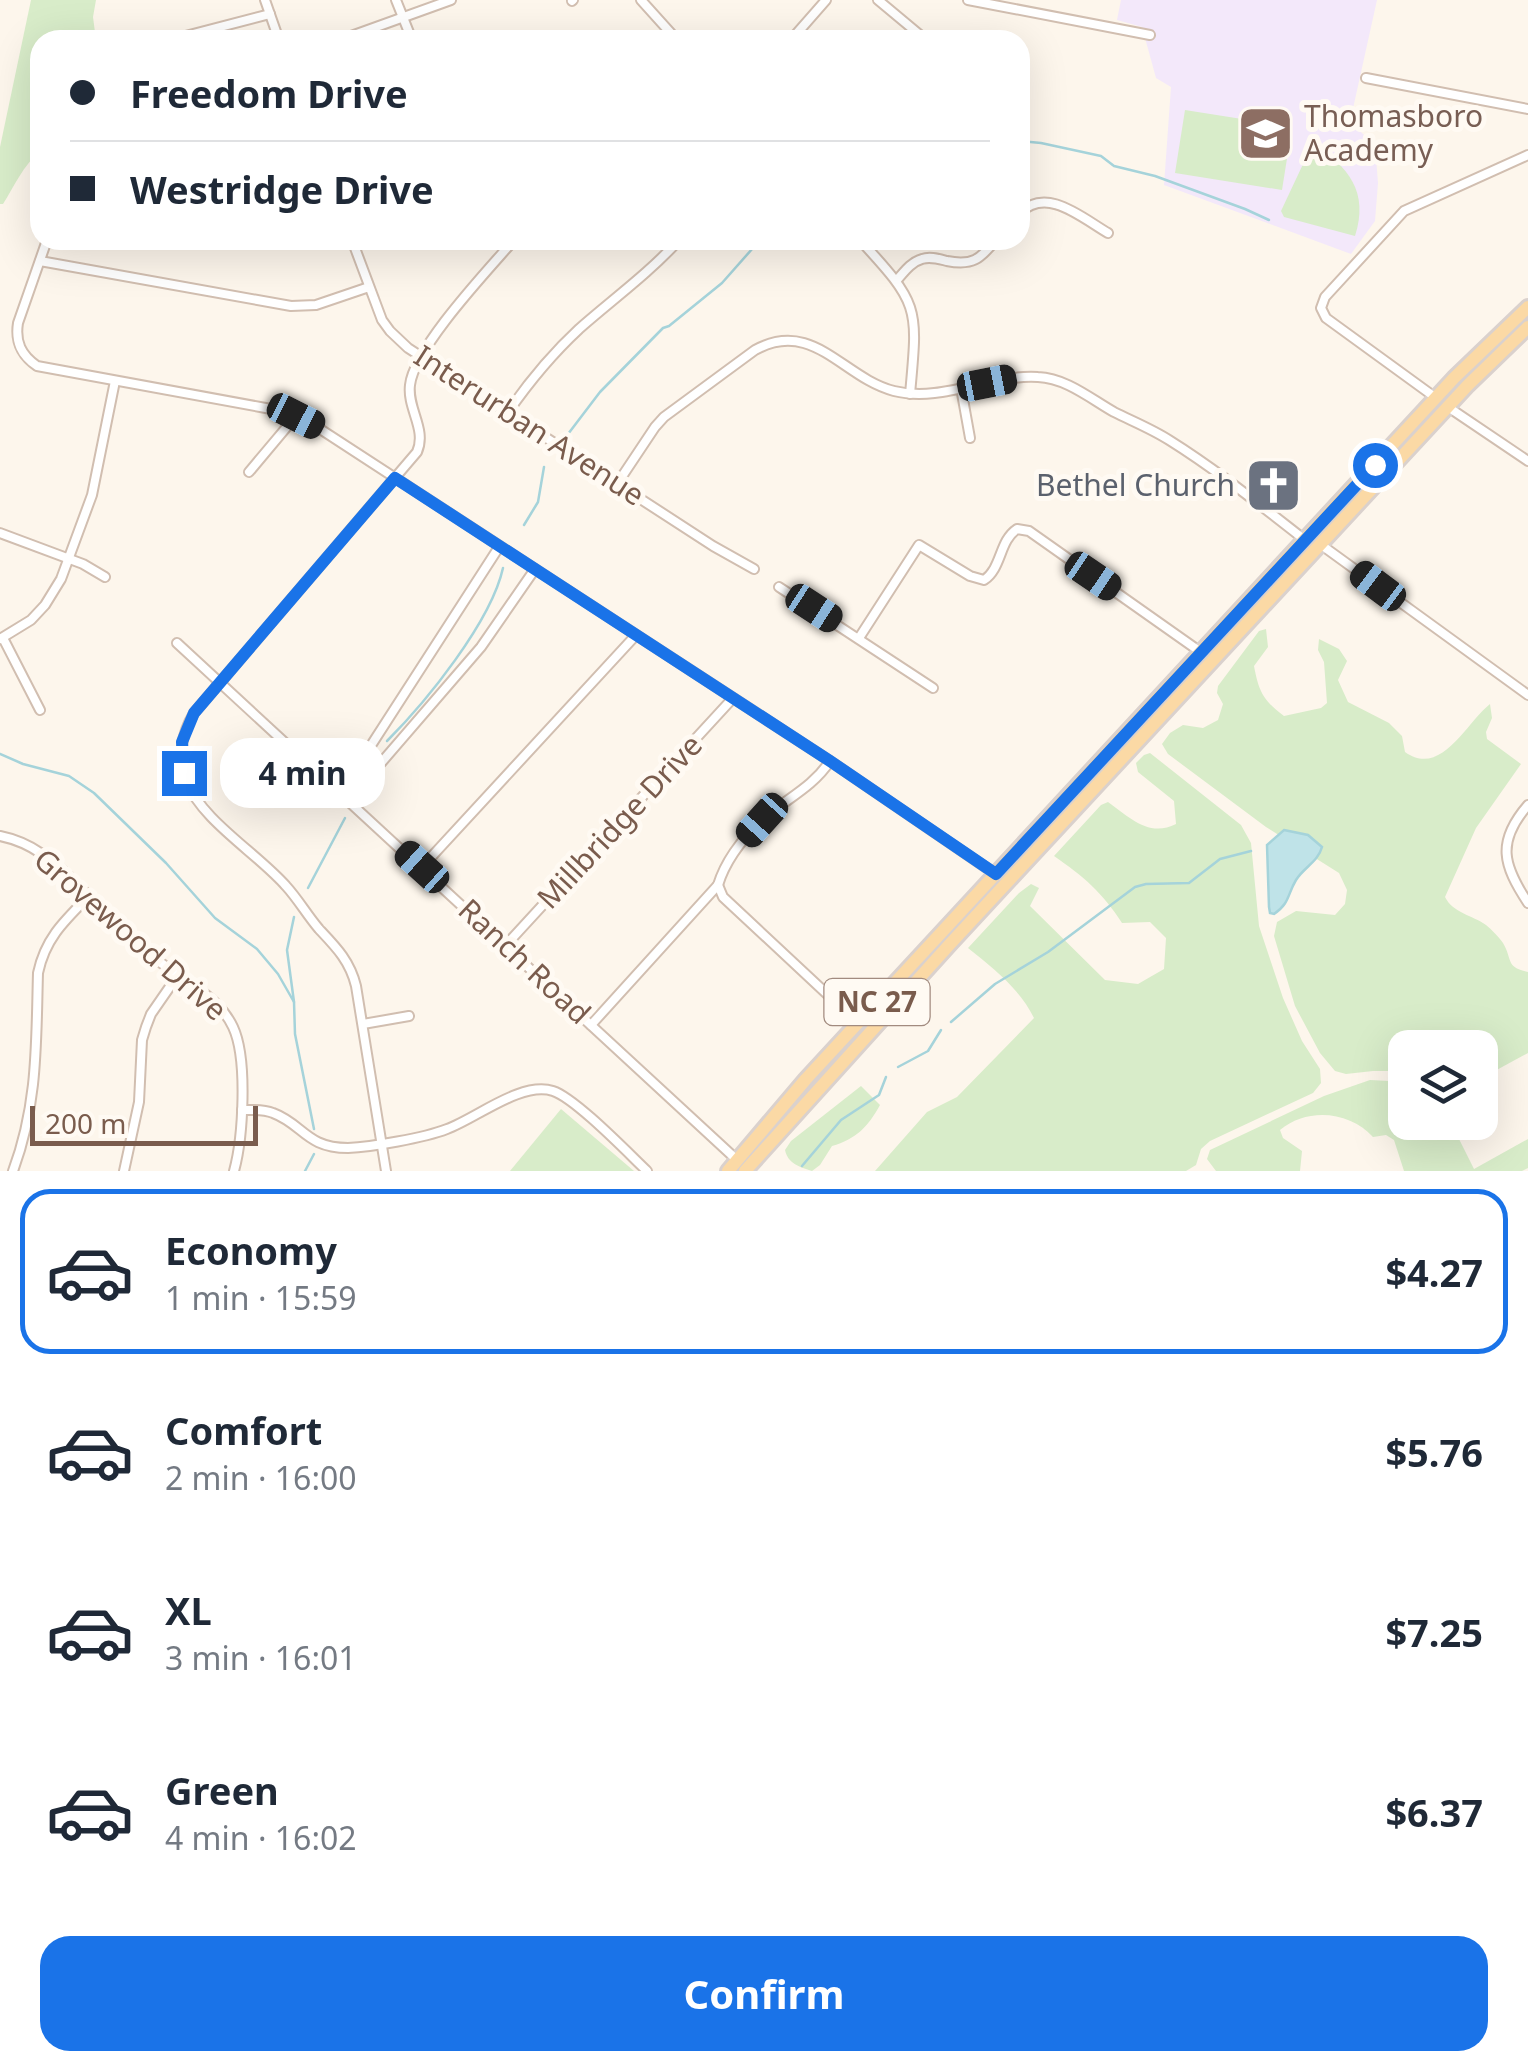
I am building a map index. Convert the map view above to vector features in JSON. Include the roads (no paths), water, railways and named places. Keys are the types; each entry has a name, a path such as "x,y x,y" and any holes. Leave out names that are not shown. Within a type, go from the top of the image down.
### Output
{"main road":[{"name":"NC 27","path":"737,1167 858,1023 1221,652 1528,306"},
{"name":"NC 27","path":"737,1167 815,1091 1202,653 1393,445 1528,326"},
{"path":"1320,544 1323,529 1392,452 1393,445"},
{"path":"1221,652 1227,637 1299,556 1305,540"}],"street":[{"path":"265,0 276,30"},
{"path":"396,0 408,30"},
{"path":"369,30 451,0"},
{"path":"641,0 668,30"},
{"path":"800,30 826,0"},
{"path":"878,0 914,30"},
{"path":"970,0 1150,35"},
{"path":"208,30 270,14"},
{"path":"1366,78 1528,110"},
{"path":"1528,156 1404,211 1325,297 1322,308 1326,318 1528,462"},
{"path":"1030,204 1054,202 1108,234"},
{"path":"44,250 18,323 17,337 24,356 36,366 296,416 636,634 1002,878"},
{"name":"Interurban Avenue","path":"356,250 379,312 390,331 408,348 712,546 754,569"},
{"path":"386,1171 354,978 339,948 284,883 200,804 186,782 182,753 194,713 417,452 421,440 410,391 413,371 449,316 505,250"},
{"path":"508,412 530,380 562,346 669,250"},
{"path":"869,250 897,280 915,318 910,394"},
{"path":"897,280 918,260 969,263 988,250"},
{"path":"40,262 291,306 316,305 369,287"},
{"path":"617,484 664,417 764,345 781,340 802,342 825,351 880,386 910,394 1035,376 1058,381 1171,441 1305,540"},
{"path":"40,710 2,638 46,605 61,579 98,474 115,381"},
{"path":"960,388 970,438"},
{"path":"249,472 296,416"},
{"path":"859,638 920,544 970,576 984,580 993,574 1008,536 1024,529 1202,653"},
{"path":"0,534 105,576"},
{"path":"1320,544 1528,695"},
{"path":"341,792 499,547"},
{"path":"349,800 481,647 534,569"},
{"path":"779,587 934,688"},
{"path":"422,867 636,634"},
{"name":"Ranch Road","path":"177,643 591,1024 737,1167"},
{"name":"Millbridge Drive","path":"506,945 733,698"},
{"path":"591,1024 718,885 738,846 762,820 815,780 830,761"},
{"path":"1528,805 1507,836 1506,856 1508,870 1528,903"},
{"name":"Grovewood Drive","path":"0,836 39,852 136,944 211,998 232,1025 239,1046 242,1110 234,1171"},
{"path":"718,885 723,897 858,1023"},
{"path":"13,1171 33,1096 41,957 52,934 88,897"},
{"path":"124,1171 138,1102 142,1040 152,1014 178,975"},
{"path":"362,1024 409,1016"},
{"path":"242,1110 275,1113 308,1137 327,1146 346,1148 441,1132 524,1091 540,1089 569,1100 648,1171"}],"water":[{"path":"1284,830 1308,835 1322,847 1274,914 1269,907 1267,845"}],"waterway":[{"path":"1030,142 1101,156 1114,166 1155,176 1269,220"},
{"path":"565,438 600,392 663,328 722,283 751,250"},
{"path":"524,525 538,502 544,467"},
{"path":"387,741 438,683 471,636 503,568"},
{"path":"0,754 69,776 94,793 166,863 215,918 257,949 294,1002"},
{"path":"308,888 345,818"},
{"path":"951,1022 995,984 1048,952 1135,887 1189,883 1220,859 1251,851"},
{"path":"294,917 287,950 295,1034 314,1129"},
{"path":"898,1067 928,1051 941,1030"},
{"path":"802,1166 841,1120 879,1095 886,1077"},
{"path":"305,1171 314,1154"}],"place":[{"name":"Thomasboro Academy","path":"1265,134"},
{"name":"Bethel Church","path":"1274,486"}]}
